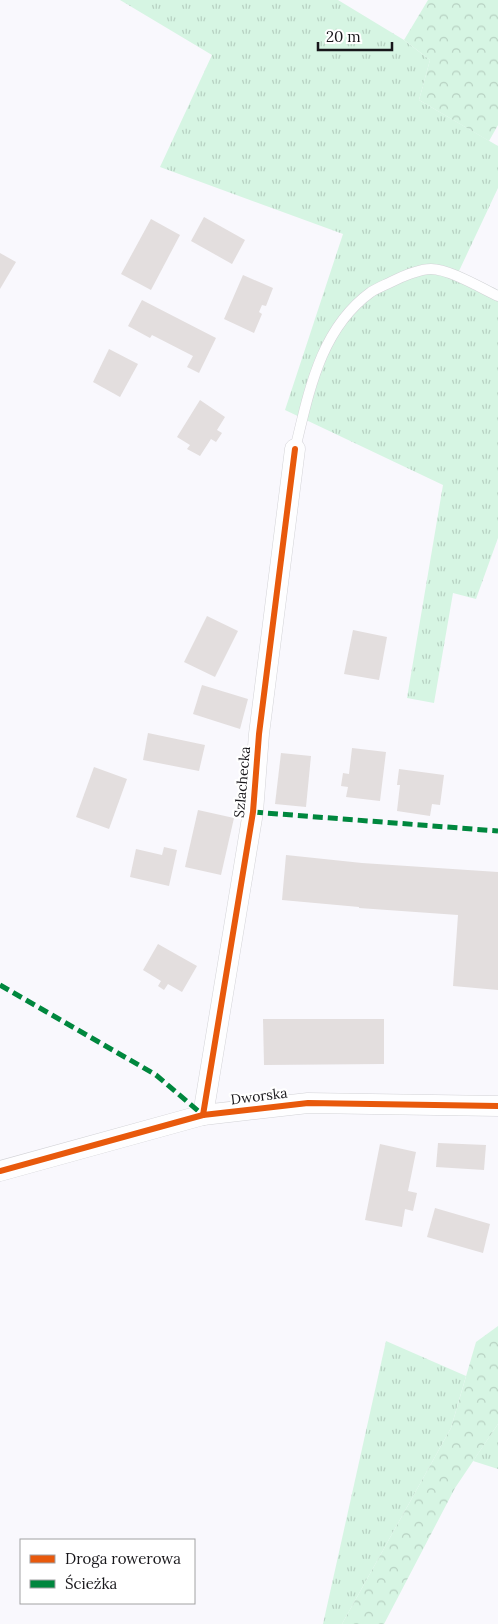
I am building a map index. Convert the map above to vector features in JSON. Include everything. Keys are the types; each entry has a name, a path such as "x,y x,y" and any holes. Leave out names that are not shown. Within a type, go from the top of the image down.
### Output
{"street":[{"name":"Szlachecka","path":"203,1115 253,812 259,734 294,449"},
{"name":"Dworska","path":"0,1171 203,1115 308,1103 498,1106"}],"lane":[{"path":"294,449 316,367 333,333 345,316 372,292 402,277 431,269 452,274 498,296"}],"green space":[{"path":"120,0 338,0 404,40 430,60 419,100 498,146 498,188 459,271 498,290 498,538 476,599 453,593 434,703 407,698 443,485 285,410 343,234 160,167 212,55"},
{"path":"428,0 498,0 498,125 489,141 419,100 430,60 404,40"},
{"path":"498,1326 498,1424 455,1488 384,1624 342,1624 451,1428 476,1342"},
{"path":"386,1341 466,1376 451,1428 342,1624 323,1624"},
{"path":"498,1424 498,1469 473,1461"}],"building":[{"path":"204,217 245,240 232,264 191,241"},
{"path":"151,219 180,235 151,290 121,274"},
{"path":"0,253 16,262 0,289"},
{"path":"243,275 273,288 266,306 262,305 259,312 262,314 254,333 224,319"},
{"path":"142,300 216,338 199,373 187,367 193,356 152,335 150,338 128,326"},
{"path":"109,349 138,364 120,397 93,382"},
{"path":"200,400 225,417 217,430 222,433 216,442 211,439 200,456 187,449 190,445 177,437"},
{"path":"207,616 238,631 215,677 184,662"},
{"path":"353,630 387,637 379,680 344,674"},
{"path":"202,685 248,699 240,729 193,714"},
{"path":"148,733 205,745 199,771 143,760"},
{"path":"352,748 386,752 380,801 346,797 348,787 341,786 343,773 349,774"},
{"path":"281,753 311,756 306,807 275,804"},
{"path":"94,767 127,779 109,829 76,817"},
{"path":"399,769 444,775 440,805 432,804 430,816 397,811 400,785 397,785"},
{"path":"198,810 234,818 221,875 185,867"},
{"path":"164,847 177,850 169,886 130,877 136,849 162,855"},
{"path":"286,855 362,863 498,872 498,990 453,986 458,915 282,900"},
{"path":"158,944 197,966 182,992 168,984 164,990 158,986 161,981 143,970"},
{"path":"263,1019 384,1019 384,1064 264,1065"},
{"path":"438,1143 486,1145 484,1170 436,1167"},
{"path":"380,1144 416,1152 408,1191 417,1193 413,1211 405,1209 402,1227 365,1220"},
{"path":"435,1208 490,1224 483,1253 427,1237"}],"marked path":[{"path":"253,812 498,831"},
{"path":"0,985 156,1075 203,1115"}],"cycle path":[{"path":"203,1115 253,812 259,734 295,449"},
{"path":"0,1171 203,1115 308,1103 498,1106"}]}
